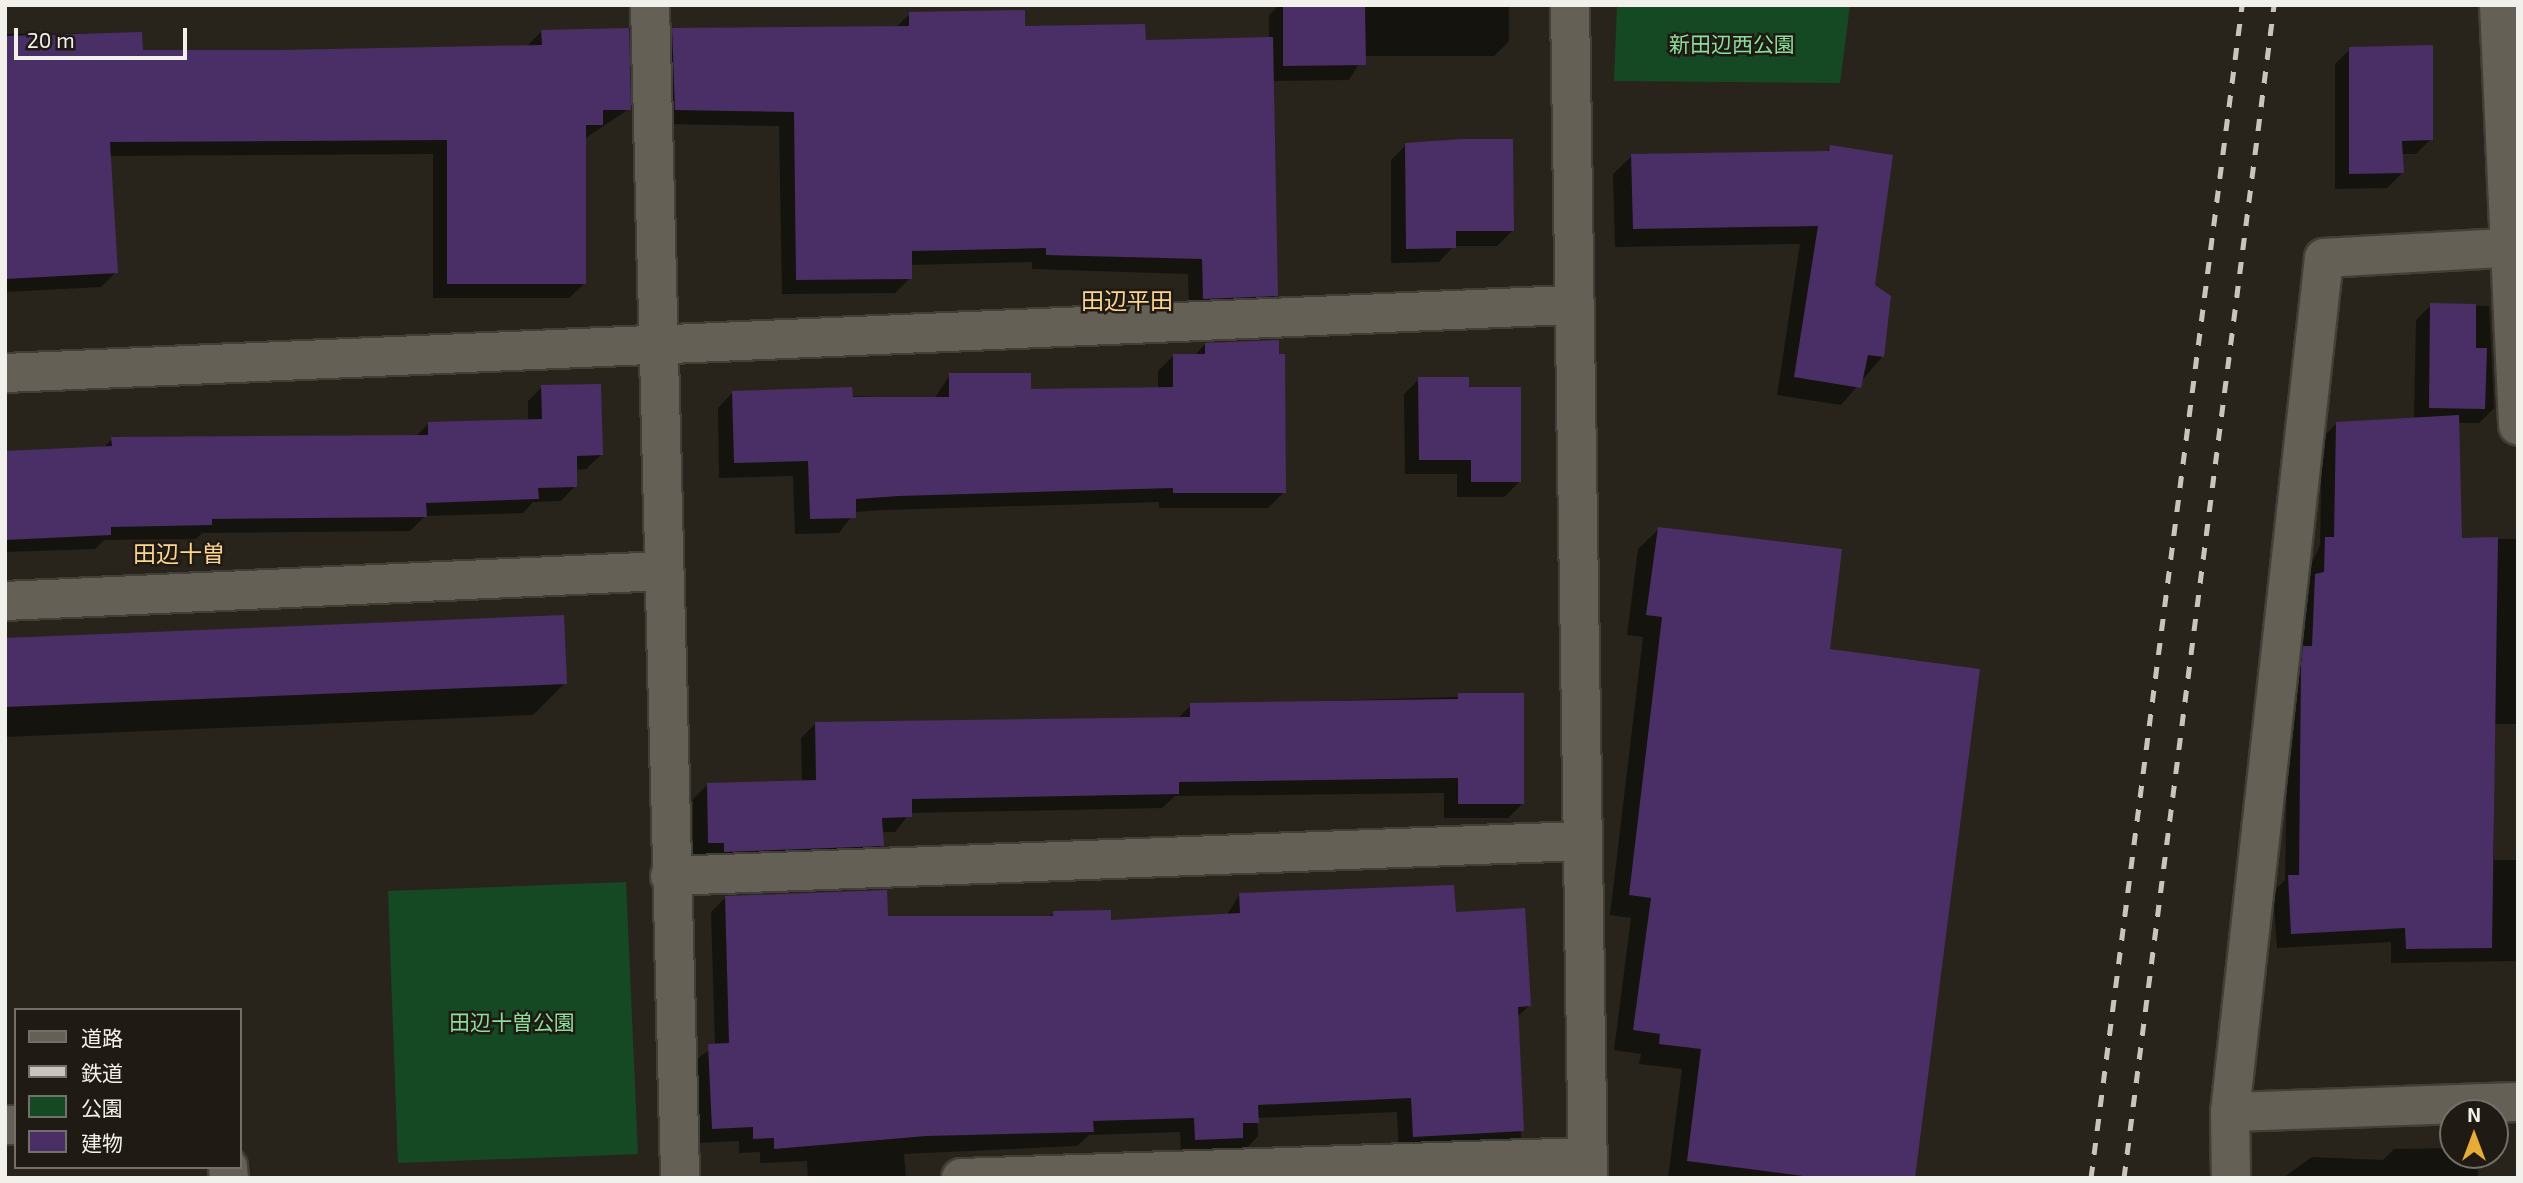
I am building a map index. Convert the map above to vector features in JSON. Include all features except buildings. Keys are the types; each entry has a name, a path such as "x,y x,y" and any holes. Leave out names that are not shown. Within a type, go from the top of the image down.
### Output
{"street":[{"path":"650,5 670,876 680,1178"},
{"path":"961,1178 1587,1167 1570,305 1570,5"},
{"path":"2499,5 2515,247 2518,426"},
{"path":"2231,1178 2230,1112 2324,258 2515,247"},
{"path":"5,373 657,341 1570,305"},
{"path":"5,601 663,571"},
{"path":"670,876 1581,841"},
{"path":"2230,1112 2518,1102"}],"green space":[{"name":"新田辺西公園","path":"1617,5 1850,5 1840,83 1614,81"},
{"name":"田辺十曽公園","path":"626,882 638,1154 398,1163 388,891"}],"railway":[{"path":"2091,1178 2242,5"},
{"path":"2124,1178 2274,5"}],"district":[{"name":"田辺平田","path":"1127,300"},
{"name":"田辺十曽","path":"179,553"}]}
